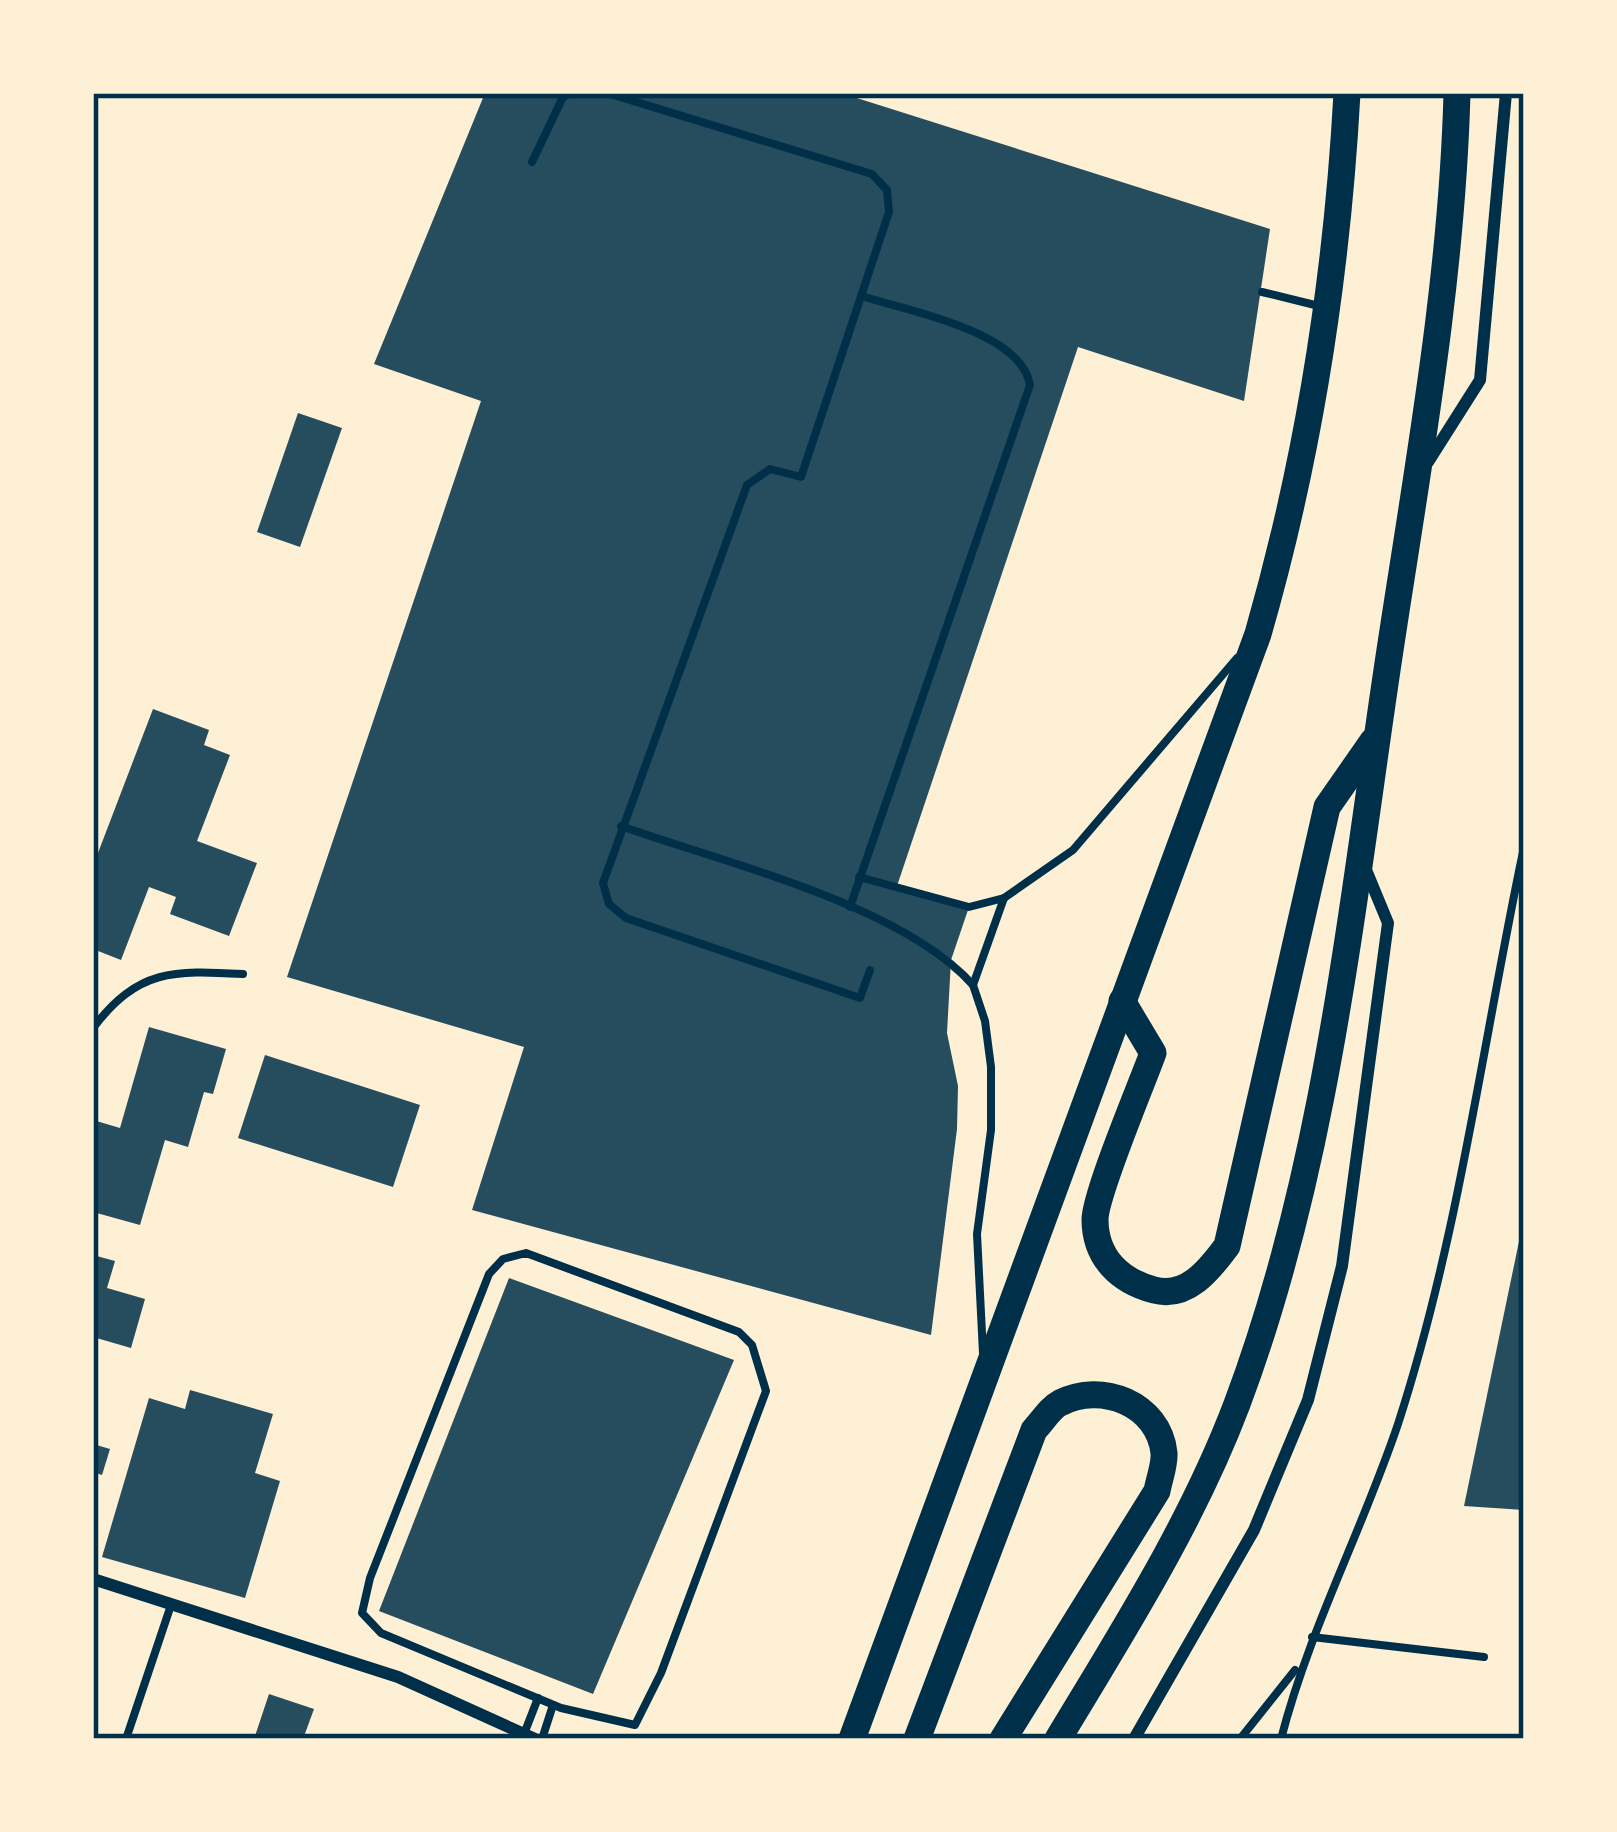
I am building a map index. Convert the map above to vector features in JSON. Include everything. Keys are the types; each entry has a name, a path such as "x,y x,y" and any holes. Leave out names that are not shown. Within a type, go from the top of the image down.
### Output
{"highway":[{"path":"852,1739 1258,634 1286,537 1330,308 1347,93"},
{"path":"1058,1739 1152,1583 1237,1403 1282,1258 1310,1136 1361,856 1442,322 1457,93"},
{"path":"1122,1001 1153,1053 1095,1217 1103,1257 1125,1282 1162,1293 1201,1280 1227,1246 1327,807 1377,735"},
{"path":"917,1739 1034,1430 1058,1403 1094,1392 1127,1400 1152,1421 1164,1453 1156,1491 1003,1739"}],"street":[{"path":"1414,483 1480,380 1506,93"},
{"path":"1134,1739 1254,1529 1308,1400 1342,1266 1388,923 1361,856"},
{"path":"93,1579 398,1677 534,1737"}],"lane":[{"path":"532,162 563,98 571,93"},
{"path":"607,93 881,181 889,212 801,476 770,470 747,485 603,883 609,904 626,918 860,998 870,970"},
{"path":"1262,292 1330,308"},
{"path":"850,907 1030,385 1021,359 1000,342 862,296"},
{"path":"859,877 969,907 1004,898 1073,850 1258,634"},
{"path":"620,826 850,907 951,960 973,985 986,1021 991,1067 991,1130 977,1234 985,1386"},
{"path":"1281,1739 1300,1664 1397,1425 1441,1268 1479,1098 1524,847"},
{"path":"973,985 1004,898"},
{"path":"93,1028 114,1000 149,977 191,971 243,974"},
{"path":"526,1253 739,1332 752,1345 766,1391 661,1672 635,1725 538,1698 381,1633 362,1613 370,1578 489,1274 502,1259 526,1253"},
{"path":"126,1739 171,1604"},
{"path":"1312,1637 1484,1658"},
{"path":"1240,1739 1300,1664"},
{"path":"534,1737 538,1698"},
{"path":"534,1737 553,1705"}],"building":[{"path":"485,93 841,93 1270,229 1244,401 1078,347 897,886 969,907 951,960 947,1033 958,1086 957,1129 931,1335 472,1210 524,1047 287,977 481,401 374,364"},
{"path":"298,413 342,428 300,547 257,532"},
{"path":"153,709 209,730 204,745 230,755 197,841 257,863 229,936 170,914 176,897 149,887 121,960 93,949 93,866"},
{"path":"149,1027 226,1049 213,1094 204,1092 188,1147 165,1140 140,1225 93,1212 93,1120 120,1128"},
{"path":"265,1055 420,1105 393,1187 238,1138"},
{"path":"1522,1227 1524,1510 1464,1506"},
{"path":"93,1255 115,1261 107,1288 145,1299 131,1348 93,1337"},
{"path":"509,1278 734,1360 593,1694 379,1611"},
{"path":"190,1390 273,1414 255,1473 280,1481 245,1598 102,1557 149,1398 185,1409"},
{"path":"93,1444 110,1449 102,1475 93,1472"},
{"path":"269,1694 314,1709 303,1739 254,1739"}]}
